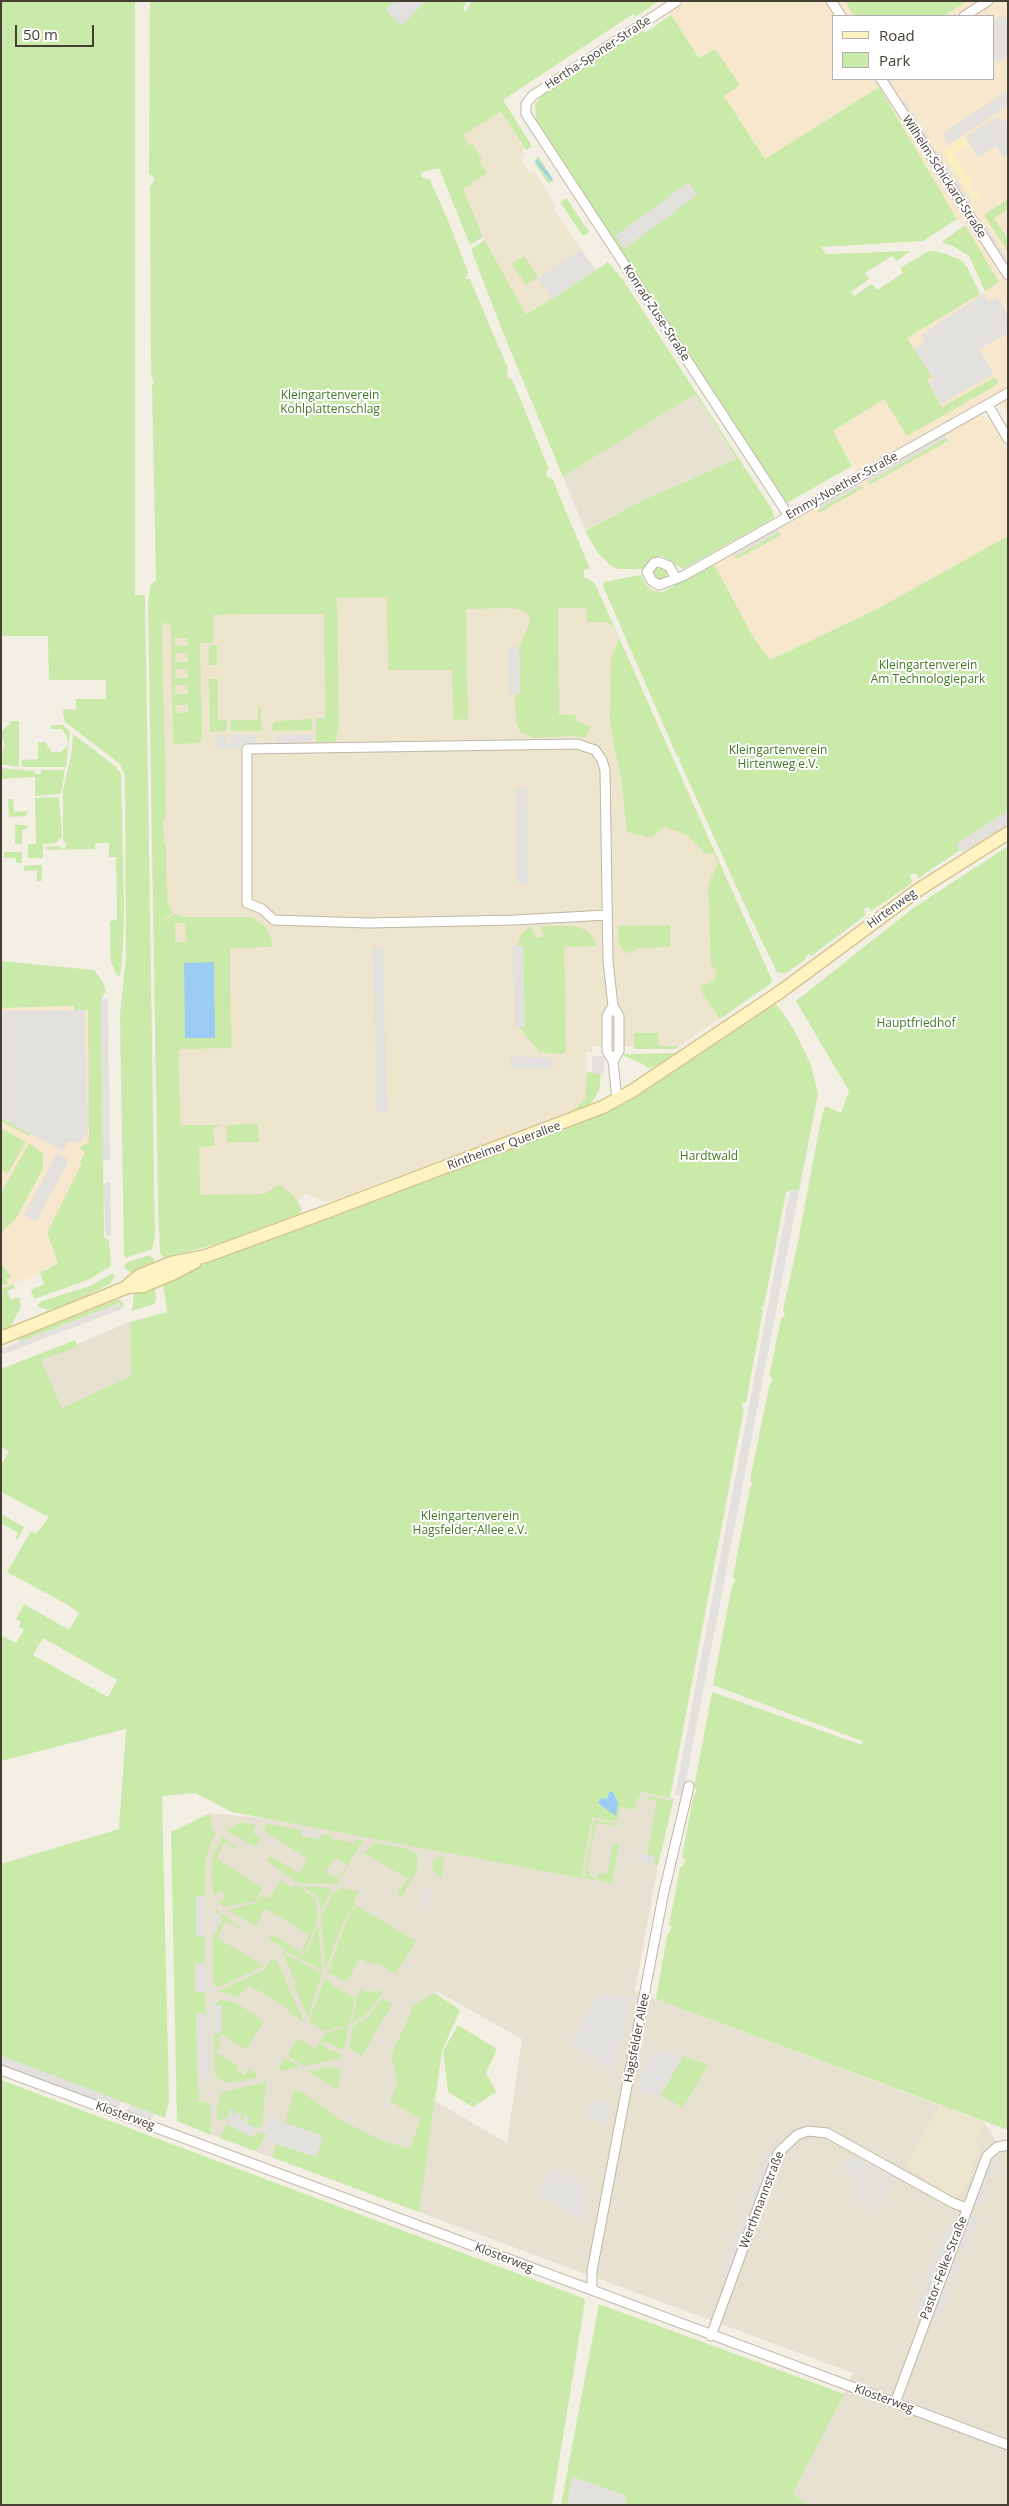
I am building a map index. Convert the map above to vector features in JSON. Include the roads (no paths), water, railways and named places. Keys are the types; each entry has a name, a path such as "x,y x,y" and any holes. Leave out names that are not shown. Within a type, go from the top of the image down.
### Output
{"street":[{"name":"Hertha-Sponer-Straße","path":"525,110 526,104 532,96 677,1"},
{"path":"831,1 840,15"},
{"path":"966,15 988,1"},
{"name":"Wilhelm-Schickard-Straße","path":"882,80 1008,275"},
{"name":"Konrad-Zuse-Straße","path":"525,110 789,516"},
{"name":"Emmy-Noether-Straße","path":"676,578 1008,394"},
{"path":"988,405 1008,440"},
{"path":"607,915 515,920 368,923 274,920 262,909 247,903 246,749 577,744 595,750 602,760 605,770 607,915 613,1006 619,1016 619,1051 613,1061 617,1100"},
{"name":"Hirtenweg","path":"780,992 918,890 1008,833"},
{"name":"Rintheimer Querallee","path":"1,1338 127,1287 139,1276 171,1263 206,1256 577,1119 617,1100 780,992"},
{"name":"Hagsfelder Allee","path":"592,2290 593,2269 663,1896 689,1786"},
{"name":"Klosterweg","path":"1,2070 712,2336 1008,2444"},
{"name":"Werthmannstraße","path":"712,2336 778,2153 797,2135 808,2131 827,2133 953,2203 967,2208"},
{"name":"Pastor-Felke-Straße","path":"895,2403 989,2153 996,2147 1007,2144"}],"water":[{"path":"537,159 552,178 551,181 536,162"},
{"path":"214,962 215,1038 185,1038 184,963"},
{"path":"609,1792 613,1792 618,1803 616,1816 598,1803 601,1798 607,1799"}],"park label":[{"name":"Kleingartenverein Kohlplattenschlag","path":"330,403"},
{"name":"Kleingartenverein Am Technologiepark","path":"928,673"},
{"name":"Kleingartenverein Hirtenweg e.V.","path":"778,758"},
{"name":"Hauptfriedhof","path":"916,1024"},
{"name":"Hardtwald","path":"709,1157"},
{"name":"Kleingartenverein Hagsfelder-Allee e.V.","path":"470,1524"}]}
